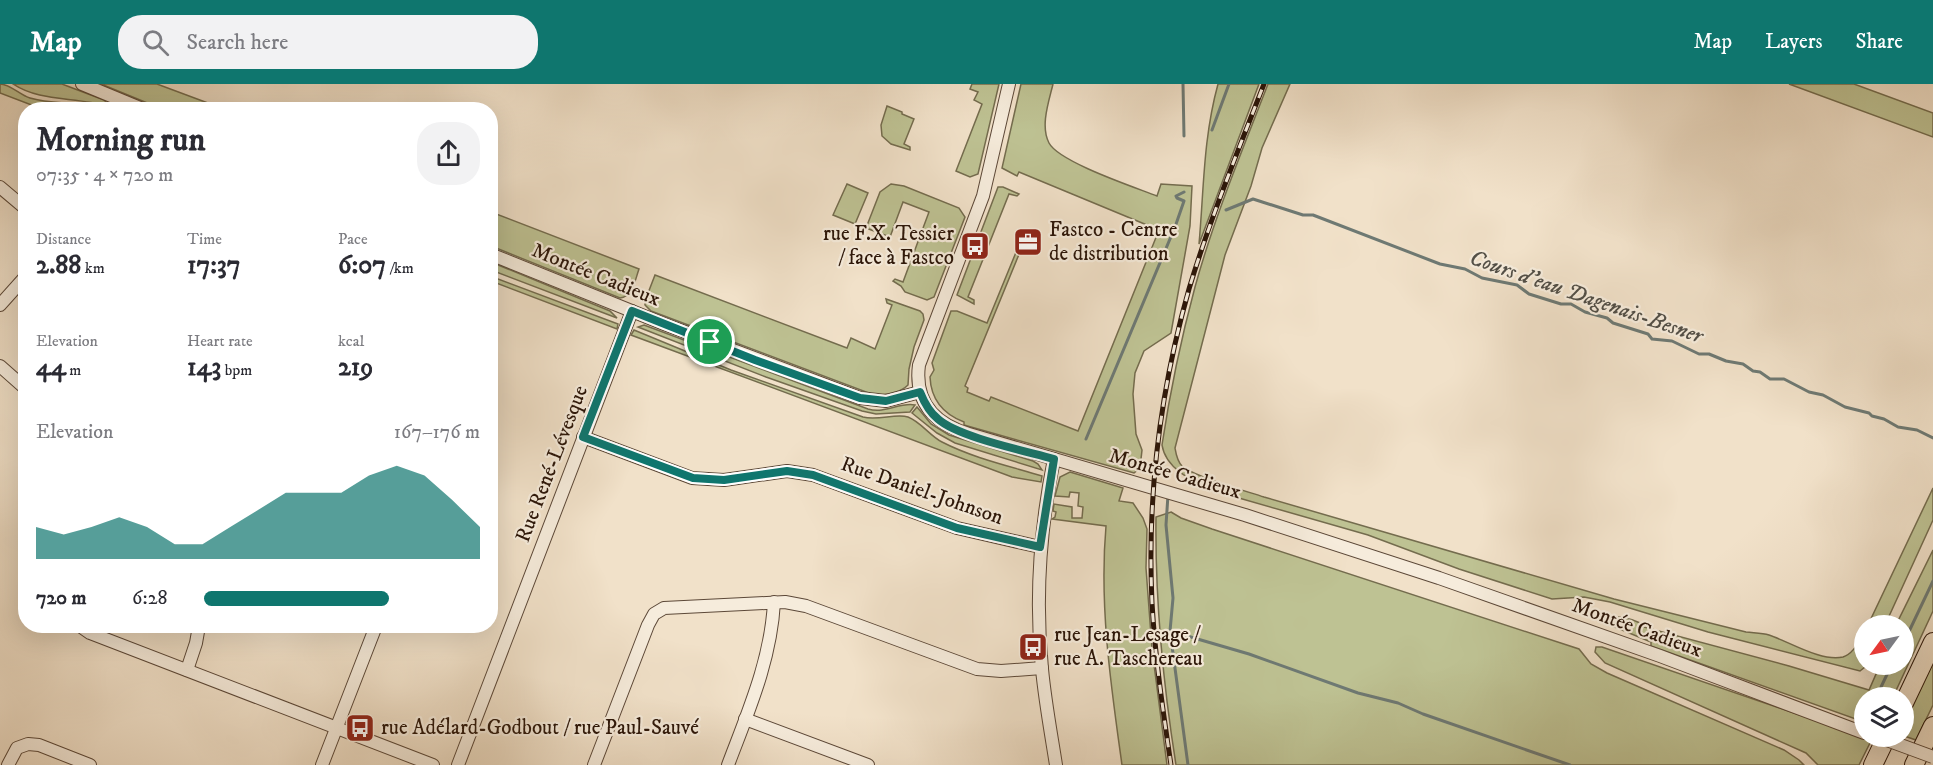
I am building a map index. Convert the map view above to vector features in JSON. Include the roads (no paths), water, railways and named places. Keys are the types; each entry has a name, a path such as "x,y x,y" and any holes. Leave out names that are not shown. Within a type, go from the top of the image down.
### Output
{"highway":[{"path":"1912,687 1933,642"},
{"path":"1914,765 1933,726"},
{"path":"1873,765 1882,747"}],"street":[{"path":"82,84 123,102"},
{"path":"920,392 918,378 921,360 983,196 1009,84"},
{"path":"0,187 18,202"},
{"name":"Montée Cadieux","path":"498,257 755,360 860,398 886,401 920,392 931,412 942,423 950,427 1245,514 1439,578 1660,656 1854,729"},
{"path":"0,305 18,285"},
{"name":"Rue René-Lévesque","path":"458,765 632,311"},
{"path":"0,366 18,382"},
{"name":"Rue Daniel-Johnson","path":"583,437 693,478 724,480 787,471 813,475 957,528 1040,547"},
{"path":"1054,459 1040,547 1039,598 1042,668 1056,765"},
{"path":"594,765 648,625 654,614 671,607 774,602 806,606 977,669 1001,671 1042,668"},
{"path":"728,765 764,665 773,622 774,602"},
{"path":"90,633 433,765"},
{"path":"187,670 198,633"},
{"path":"322,765 373,633"},
{"path":"745,718 868,765"},
{"path":"8,765 17,748 31,743 90,765"},
{"path":"1906,747 1933,757"}],"waterway":[{"path":"1183,84 1184,136"},
{"path":"1212,130 1229,84"},
{"path":"1086,439 1175,227 1184,201 1176,196 1184,192"},
{"name":"Cours d'eau Dagenais-Besner","path":"1226,210 1253,199 1303,215 1313,215 1440,264 1465,269 1482,278 1517,285 1529,294 1561,304 1571,304 1585,312 1607,318 1613,323 1648,334 1652,339 1672,341 1699,354 1709,354 1726,361 1743,364 1770,379 1784,379 1845,407 1869,413 1898,427 1917,430 1933,438"},
{"path":"1168,495 1166,525 1173,598 1170,631"},
{"path":"1914,621 1933,581"},
{"path":"1188,765 1170,631 1249,654 1358,693 1398,703 1423,714 1570,765"},
{"path":"1881,687 1887,675"}],"railway":[{"path":"1171,765 1157,664 1151,563 1154,484 1163,405 1179,327 1197,263 1264,84"}],"place":[{"name":"Fastco - Centre de distribution","path":"1028,242"},
{"name":"rue F.X. Tessier / face à Fastco","path":"975,246"},
{"name":"rue Jean-Lesage / rue A. Taschereau","path":"1033,647"},
{"name":"rue Adélard-Godbout / rue Paul-Sauvé","path":"360,728"}]}
